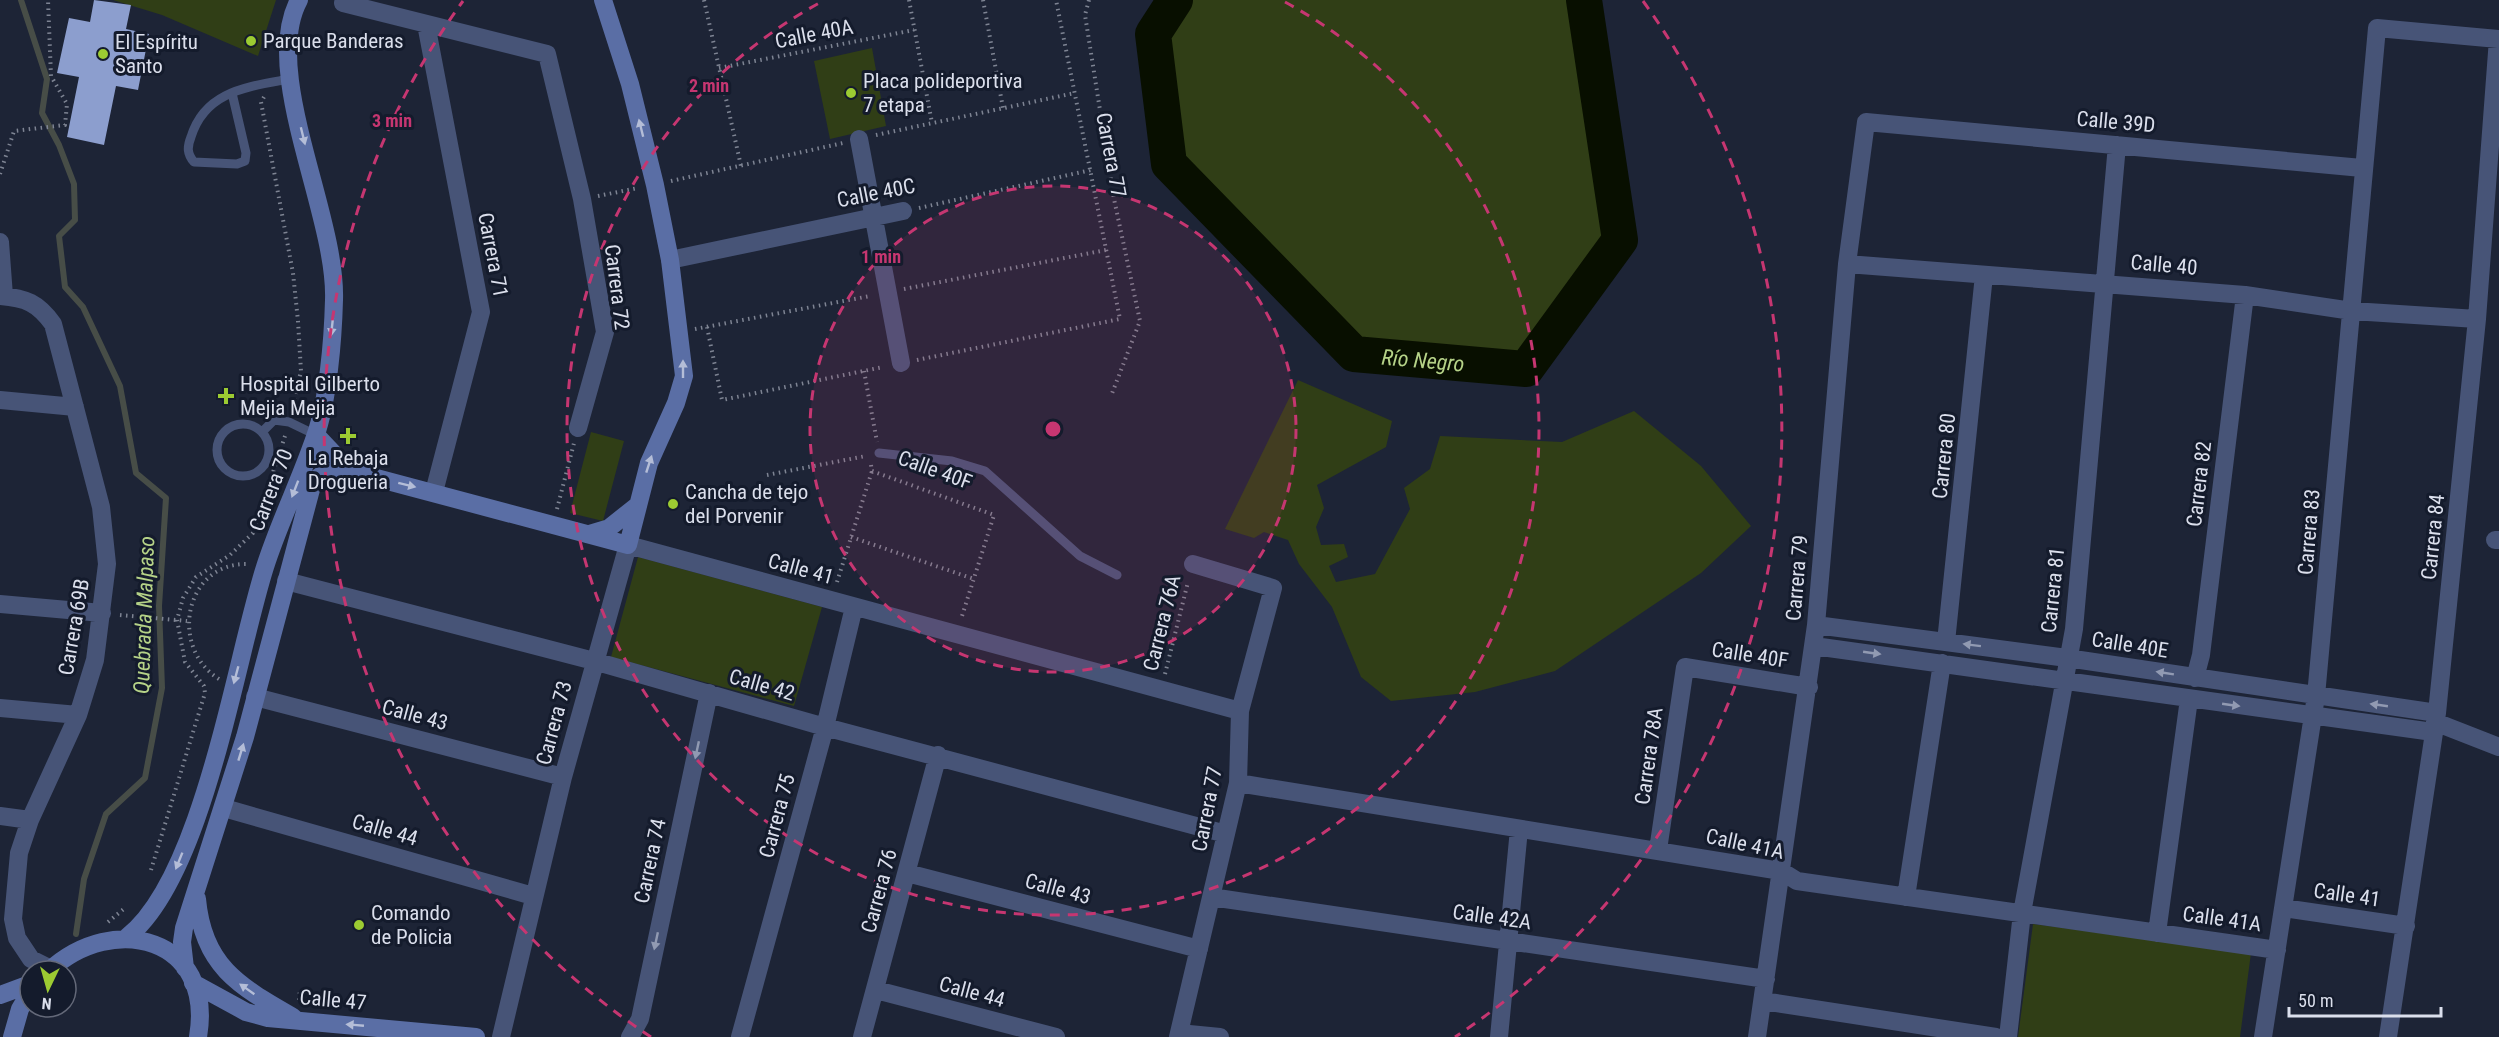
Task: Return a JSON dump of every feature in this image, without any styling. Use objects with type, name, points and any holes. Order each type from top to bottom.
[{"type":"street","name":"Carrera 70","points":[[127,937],[146,921],[166,890],[201,801],[266,565],[316,435],[324,396],[332,328],[334,264],[280,81],[290,26],[299,0]]},
{"type":"street","points":[[603,0],[630,84],[655,185],[670,260]]},
{"type":"street","points":[[343,3],[426,24]]},
{"type":"street","name":"Carrera 72","points":[[426,24],[547,54],[582,199],[605,332],[578,428]]},
{"type":"street","name":"Carrera 71","points":[[426,24],[482,312],[434,492]]},
{"type":"street","name":"Carrera 83","points":[[2263,1037],[2316,696],[2352,311],[2362,168],[2377,28],[2498,39]]},
{"type":"street","name":"Carrera 84","points":[[2388,1037],[2435,722],[2477,319],[2498,39]]},
{"type":"street","name":"Calle 39D","points":[[1866,122],[2362,168]]},
{"type":"street","name":"Carrera 79","points":[[1757,1037],[1814,646],[1847,264],[1866,122]]},
{"type":"street","points":[[859,139],[901,363]]},
{"type":"street","name":"Carrera 81","points":[[2008,1037],[2022,913],[2074,629],[2117,145]]},
{"type":"street","name":"Calle 40C","points":[[670,260],[903,212]]},
{"type":"street","points":[[0,242],[2,296]]},
{"type":"street","name":"Carrera 73","points":[[501,1037],[563,777],[649,463],[664,424],[676,403],[684,376],[670,260]]},
{"type":"street","name":"Calle 40","points":[[1847,264],[2245,295],[2352,311],[2477,319]]},
{"type":"street","name":"Carrera 80","points":[[1946,642],[1984,275]]},
{"type":"street","name":"Carrera 82","points":[[2195,678],[2201,655],[2245,295]]},
{"type":"street","name":"Carrera 69B","points":[[2,296],[24,299],[41,308],[53,324],[101,507],[107,564],[109,614],[78,715],[30,820],[20,853],[7,918],[26,954],[34,959]]},
{"type":"street","points":[[0,400],[75,406]]},
{"type":"street","points":[[316,435],[350,471]]},
{"type":"street","name":"Carrera 70","points":[[198,1037],[201,1009],[189,976],[183,935],[196,888],[224,808],[313,482],[327,472],[350,471]]},
{"type":"street","name":"Calle 41","points":[[350,471],[1240,711]]},
{"type":"street","points":[[588,534],[609,528],[638,505]]},
{"type":"street","name":"Carrera 77","points":[[1178,1035],[1238,783],[1240,711],[1274,588],[1193,564]]},
{"type":"street","name":"Calle 42","points":[[286,582],[594,662],[825,727],[938,755],[1226,834]]},
{"type":"street","points":[[0,604],[109,614]]},
{"type":"street","name":"Carrera 75","points":[[740,1037],[825,727],[854,607]]},
{"type":"street","name":"Calle 40E","points":[[1816,625],[2067,658],[2316,696],[2435,722]]},
{"type":"street","points":[[1814,646],[2311,717],[2435,722],[2499,747]]},
{"type":"street","points":[[1906,897],[1942,663]]},
{"type":"street","name":"Calle 40F","points":[[1684,668],[1809,687]]},
{"type":"street","name":"Carrera 78A","points":[[1658,850],[1684,668]]},
{"type":"street","name":"Carrera 74","points":[[630,1037],[640,1019],[709,693]]},
{"type":"street","name":"Calle 43","points":[[255,697],[563,777]]},
{"type":"street","points":[[2157,933],[2189,699]]},
{"type":"street","points":[[0,708],[78,715]]},
{"type":"street","name":"Carrera 76","points":[[862,1037],[938,755]]},
{"type":"street","name":"Calle 41A","points":[[1238,783],[1781,871],[1797,881],[2277,950]]},
{"type":"street","name":"Calle 44","points":[[224,808],[533,896]]},
{"type":"street","points":[[0,816],[30,820]]},
{"type":"street","points":[[1499,1037],[1520,830]]},
{"type":"street","name":"Calle 43","points":[[907,873],[1199,950]]},
{"type":"street","points":[[196,888],[199,920],[208,948],[224,971],[241,986],[297,1019]]},
{"type":"street","name":"Calle 42A","points":[[1211,897],[1766,979]]},
{"type":"street","name":"Calle 41","points":[[2283,908],[2406,926]]},
{"type":"street","points":[[66,959],[78,951],[127,937]]},
{"type":"street","name":"Calle 47","points":[[127,937],[153,942],[169,951],[189,976],[246,1012],[268,1018],[476,1037]]},
{"type":"street","points":[[0,995],[18,988]]},
{"type":"street","name":"Calle 44","points":[[876,990],[1056,1037]]},
{"type":"street","points":[[1763,1001],[1996,1037]]},
{"type":"street","points":[[12,1037],[18,1016]]},
{"type":"street","points":[[1178,1035],[1220,1037]]},
{"type":"lane","points":[[232,93],[246,153],[245,161],[237,164],[194,162],[189,157],[187,147],[202,111],[216,100],[232,93],[280,81]]},
{"type":"lane","points":[[262,432],[274,420],[289,422],[316,435]]},
{"type":"lane","points":[[242,424],[253,426],[262,432],[268,441],[269,453],[266,463],[258,472],[247,476],[237,476],[227,471],[217,453],[223,433],[242,424]]},
{"type":"lane","points":[[879,453],[952,461],[985,471],[1080,555],[1117,575]]},
{"type":"path","points":[[0,174],[14,131],[65,125],[68,104],[51,76],[48,0]]},
{"type":"path","points":[[704,0],[741,166]]},
{"type":"path","points":[[909,0],[932,123]]},
{"type":"path","points":[[983,0],[1004,108]]},
{"type":"path","name":"Carrera 77","points":[[1056,0],[1120,319]]},
{"type":"path","points":[[1089,0],[1085,15],[1114,198],[1140,321],[1111,396]]},
{"type":"path","name":"Calle 40A","points":[[719,68],[914,30]]},
{"type":"path","points":[[149,874],[205,693],[204,686],[185,662],[177,620],[183,598],[196,577],[230,555],[253,533],[289,422],[301,371],[293,273],[261,102],[280,81]]},
{"type":"path","name":"Calle 40C","points":[[903,212],[1091,171]]},
{"type":"path","points":[[582,199],[655,185]]},
{"type":"path","points":[[707,327],[722,400]]},
{"type":"path","points":[[864,371],[879,453]]},
{"type":"path","points":[[552,524],[578,428]]},
{"type":"path","name":"Calle 40F","points":[[767,476],[870,455],[872,471],[994,515],[974,579]]},
{"type":"path","points":[[832,600],[872,471]]},
{"type":"path","points":[[851,537],[974,579],[956,634]]},
{"type":"path","points":[[233,688],[208,672],[195,652],[187,621],[204,582],[217,570],[232,564],[266,565]]},
{"type":"path","name":"Carrera 76A","points":[[1161,689],[1193,564]]},
{"type":"path","points":[[109,614],[187,621]]},
{"type":"path","points":[[103,924],[114,919],[131,902]]},
{"type":"green space","name":"Parque Banderas","points":[[113,0],[276,0],[258,56],[162,15]]},
{"type":"green space","points":[[1175,0],[1584,0],[1620,240],[1526,369],[1354,354],[1169,164],[1153,34]]},
{"type":"green space","name":"Placa polideportiva 7 etapa","points":[[872,48],[886,126],[830,139],[814,61]]},
{"type":"green space","points":[[1298,380],[1392,421],[1386,447],[1317,485],[1324,508],[1316,527],[1321,545],[1344,544],[1348,557],[1329,566],[1336,582],[1375,574],[1410,509],[1404,488],[1430,469],[1440,436],[1562,442],[1634,411],[1701,466],[1751,526],[1701,573],[1555,671],[1475,692],[1391,701],[1361,677],[1332,607],[1299,564],[1288,540],[1264,532],[1254,538],[1225,529]]},
{"type":"green space","points":[[591,432],[624,441],[603,521],[570,513]]},
{"type":"green space","points":[[638,557],[822,607],[794,706],[611,657]]},
{"type":"green space","points":[[2033,924],[2251,953],[2240,1037],[2018,1037]]},
{"type":"building","name":"El Espíritu Santo","points":[[94,0],[131,5],[126,29],[149,34],[138,90],[116,86],[104,145],[67,137],[79,77],[57,73],[69,18],[90,22]]},
{"type":"waterway","name":"Quebrada Malpaso","points":[[21,0],[47,79],[42,113],[59,145],[74,184],[75,220],[59,236],[65,287],[83,307],[120,386],[136,473],[166,498],[159,606],[162,688],[145,778],[106,814],[84,879],[76,934]]},
{"type":"waterway","name":"Río Negro","points":[[1175,0],[1153,34],[1169,164],[1354,354],[1526,369],[1620,240],[1584,0]]},
{"type":"place","name":"Parque Banderas","points":[[251,41]]},
{"type":"place","name":"El Espíritu Santo","points":[[103,54]]},
{"type":"place","name":"Placa polideportiva 7 etapa","points":[[851,93]]},
{"type":"place","name":"Hospital Gilberto Mejia Mejia","points":[[226,396]]},
{"type":"place","name":"La Rebaja Drogueria","points":[[348,436]]},
{"type":"place","name":"Cancha de tejo del Porvenir","points":[[673,504]]},
{"type":"place","name":"Comando de Policia","points":[[359,925]]}]
